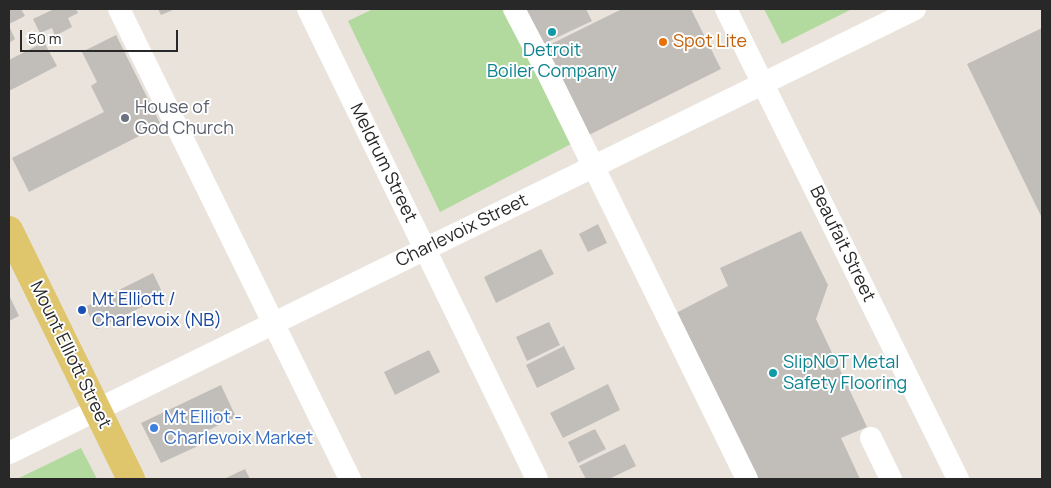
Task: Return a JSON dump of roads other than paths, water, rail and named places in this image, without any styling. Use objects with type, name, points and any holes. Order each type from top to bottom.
[{"type":"main road","name":"Mount Elliott Street","points":[[9,230],[131,479]]},
{"type":"street","points":[[119,9],[350,479]]},
{"type":"street","name":"Meldrum Street","points":[[308,9],[537,479]]},
{"type":"street","points":[[514,9],[747,479]]},
{"type":"street","name":"Beaufait Street","points":[[726,9],[958,479]]},
{"type":"street","name":"Charlevoix Street","points":[[9,453],[914,9]]},
{"type":"street","points":[[871,438],[891,479]]},
{"type":"place","name":"Detroit Boiler Company","points":[[552,32]]},
{"type":"place","name":"Spot Lite","points":[[663,42]]},
{"type":"place","name":"House of God Church","points":[[125,118]]},
{"type":"place","name":"Mt Elliott / Charlevoix (NB)","points":[[82,310]]},
{"type":"place","name":"SlipNOT Metal Safety Flooring","points":[[773,373]]},
{"type":"place","name":"Mt Elliot - Charlevoix Market","points":[[154,428]]}]
